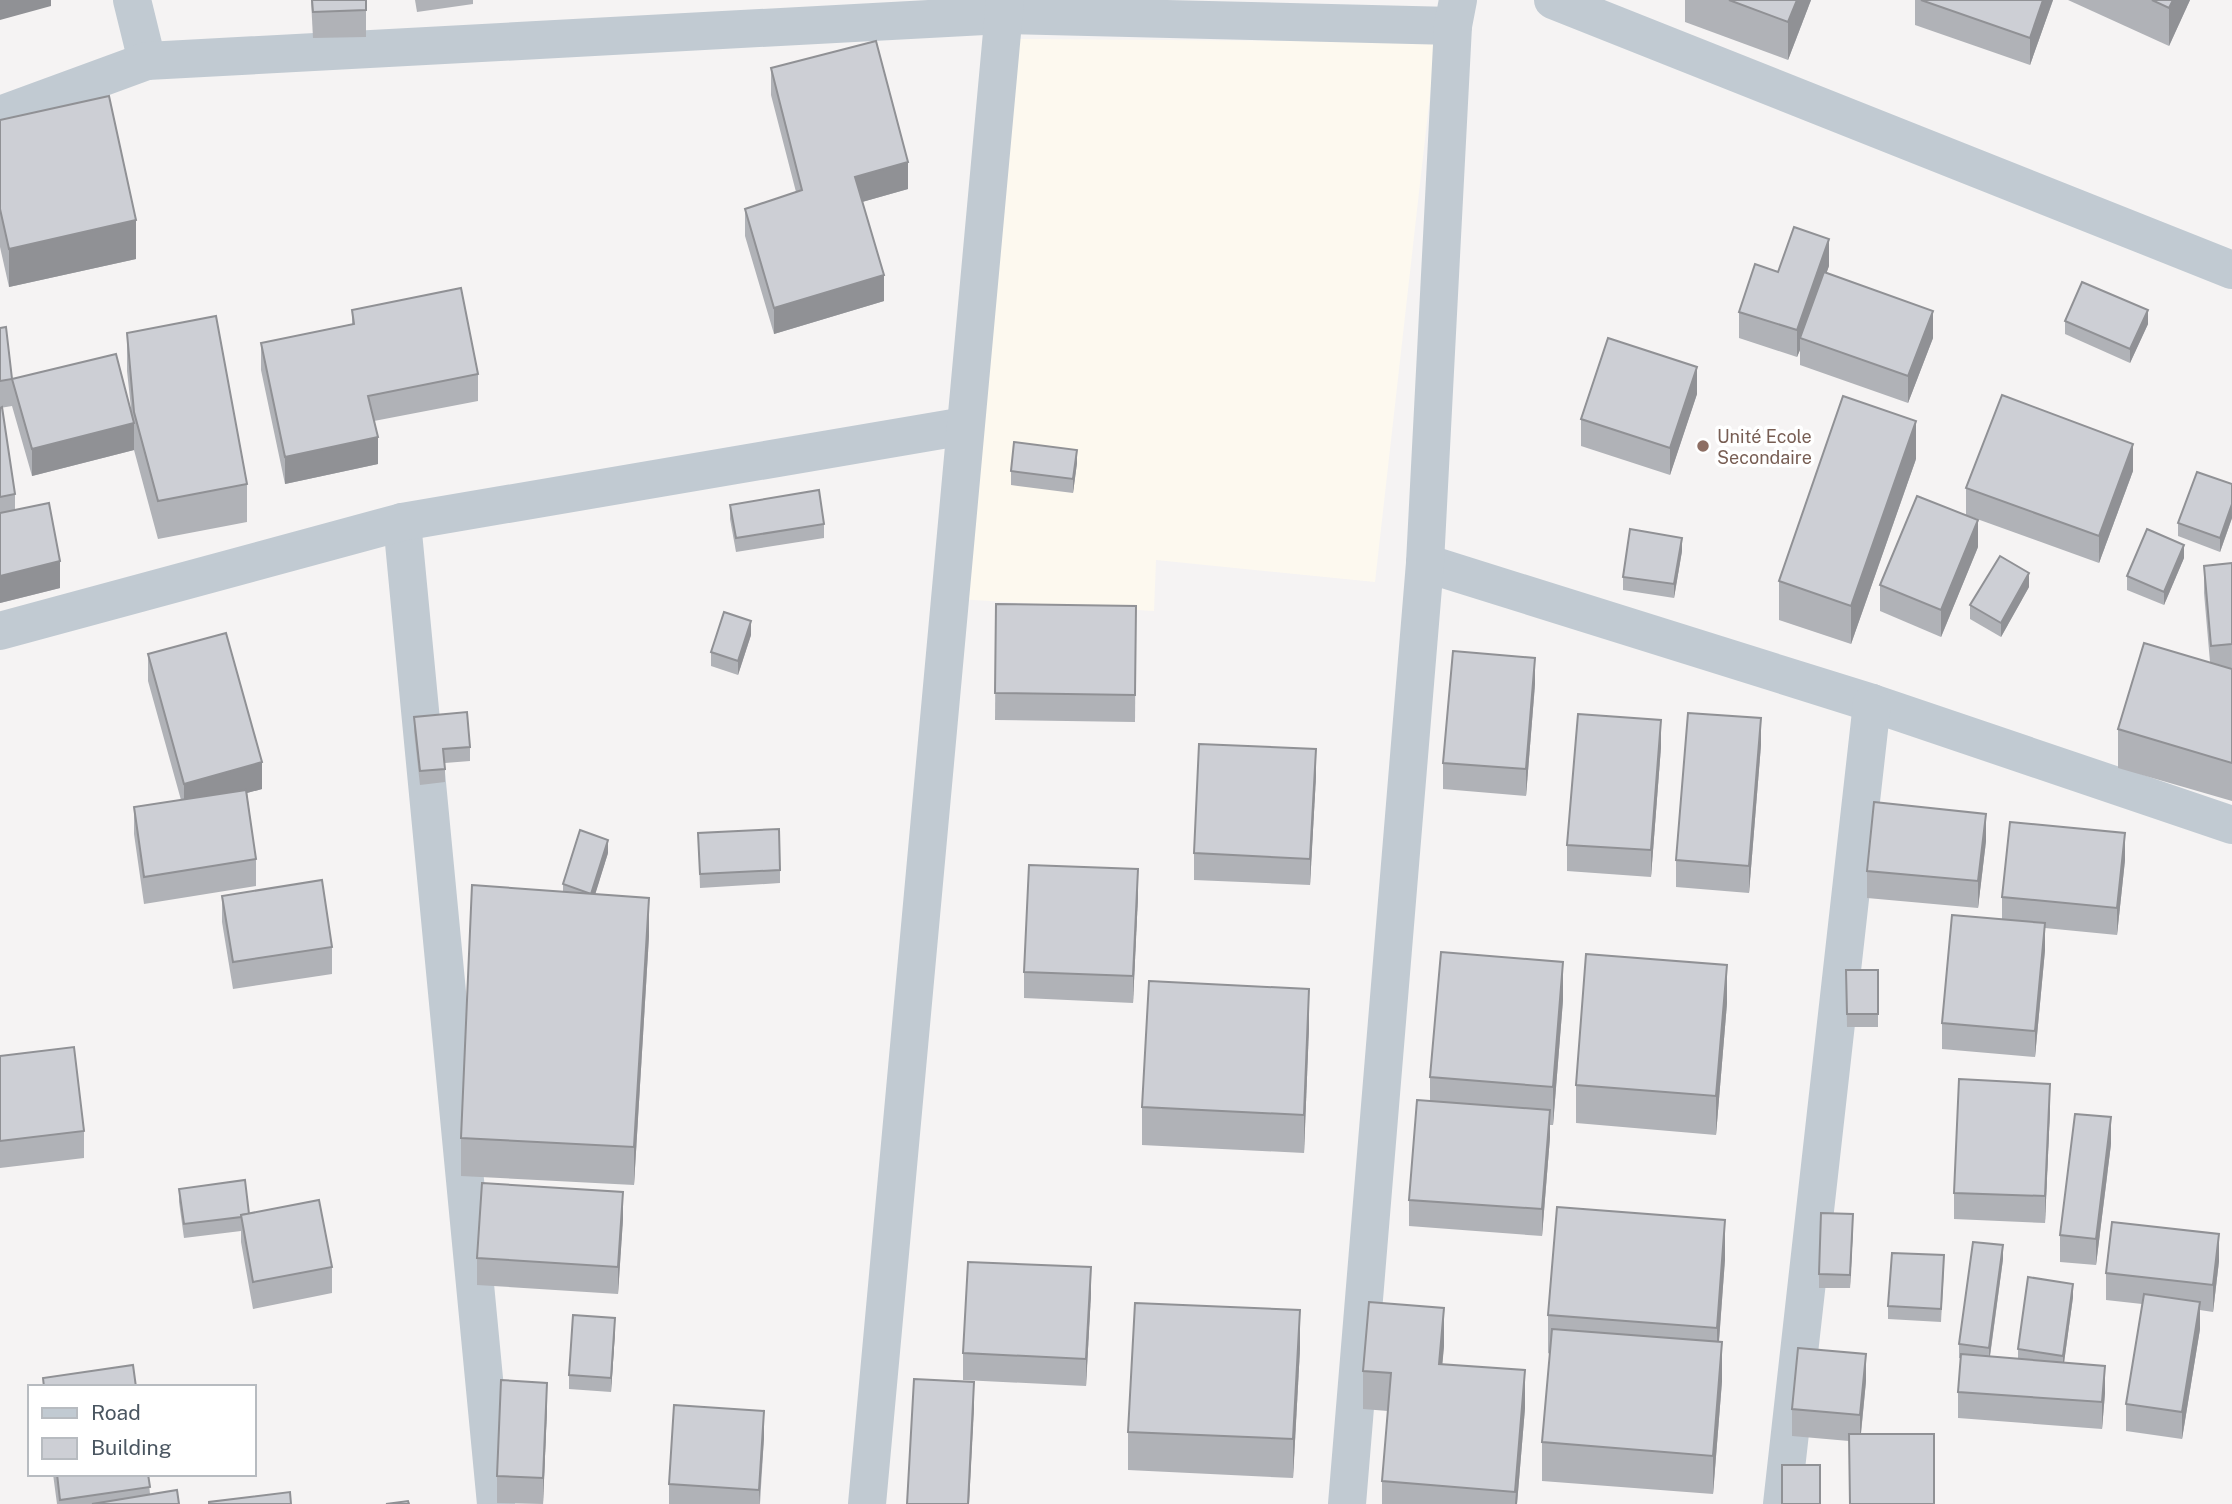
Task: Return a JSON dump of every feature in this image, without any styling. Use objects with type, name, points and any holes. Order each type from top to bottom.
[{"type":"street","points":[[132,0],[147,61]]},
{"type":"street","points":[[1553,0],[2232,270]]},
{"type":"street","points":[[867,1504],[1004,7]]},
{"type":"street","points":[[0,115],[147,61],[1004,7],[1455,13],[1425,564],[1348,1504]]},
{"type":"street","points":[[0,631],[402,522],[965,426]]},
{"type":"street","points":[[402,522],[496,1504]]},
{"type":"street","points":[[1425,564],[1872,703],[2232,825]]},
{"type":"street","points":[[1782,1504],[1872,703]]},
{"type":"shaded area","points":[[1018,39],[1436,42],[1375,582],[1156,560],[1154,611],[958,599]]},
{"type":"building","points":[[312,0],[366,0],[366,10],[313,12]]},
{"type":"building","points":[[1729,0],[1797,0],[1788,22]]},
{"type":"building","points":[[1921,0],[2043,0],[2030,38]]},
{"type":"building","points":[[2152,0],[2173,0],[2169,8]]},
{"type":"building","points":[[876,41],[908,162],[855,177],[884,275],[774,308],[745,209],[802,190],[771,68]]},
{"type":"building","points":[[109,96],[136,220],[9,249],[0,209],[0,120]]},
{"type":"building","points":[[1794,227],[1829,239],[1797,330],[1739,312],[1755,264],[1778,272]]},
{"type":"building","points":[[1824,272],[1933,311],[1908,376],[1800,338]]},
{"type":"building","points":[[2082,282],[2148,310],[2130,349],[2065,321]]},
{"type":"building","points":[[461,288],[478,374],[368,396],[378,437],[285,457],[261,343],[354,324],[352,310]]},
{"type":"building","points":[[216,316],[247,484],[158,501],[134,412],[127,333]]},
{"type":"building","points":[[6,327],[12,379],[0,381],[0,328]]},
{"type":"building","points":[[1608,338],[1697,367],[1670,448],[1581,419]]},
{"type":"building","points":[[116,354],[134,423],[32,449],[12,379]]},
{"type":"building","points":[[2002,395],[2133,444],[2099,536],[1966,488]]},
{"type":"building","points":[[1843,396],[1916,421],[1851,606],[1779,581]]},
{"type":"building","points":[[2,407],[15,494],[0,497],[0,408]]},
{"type":"building","points":[[1014,442],[1077,450],[1073,479],[1011,471]]},
{"type":"building","points":[[2197,472],[2232,484],[2232,504],[2220,538],[2178,523]]},
{"type":"building","points":[[819,490],[824,524],[736,538],[730,505]]},
{"type":"building","points":[[1917,496],[1978,520],[1941,610],[1880,585]]},
{"type":"building","points":[[49,503],[60,561],[0,576],[0,513]]},
{"type":"building","points":[[1630,529],[1682,538],[1674,584],[1623,577]]},
{"type":"building","points":[[2147,529],[2184,545],[2164,592],[2127,576]]},
{"type":"building","points":[[2000,556],[2029,573],[2001,623],[1970,605]]},
{"type":"building","points":[[2232,563],[2232,644],[2211,646],[2204,566]]},
{"type":"building","points":[[996,604],[1136,606],[1135,695],[995,693]]},
{"type":"building","points":[[724,612],[751,621],[738,661],[711,652]]},
{"type":"building","points":[[226,633],[262,762],[184,784],[148,654]]},
{"type":"building","points":[[2144,643],[2232,669],[2232,763],[2118,729]]},
{"type":"building","points":[[1453,651],[1535,658],[1526,769],[1443,763]]},
{"type":"building","points":[[467,712],[470,747],[443,749],[445,769],[420,771],[414,717]]},
{"type":"building","points":[[1688,713],[1761,718],[1749,866],[1676,860]]},
{"type":"building","points":[[1578,714],[1661,720],[1651,850],[1567,845]]},
{"type":"building","points":[[1199,744],[1316,749],[1310,859],[1194,853]]},
{"type":"building","points":[[246,790],[256,859],[144,877],[134,807]]},
{"type":"building","points":[[1874,802],[1986,814],[1978,881],[1867,871]]},
{"type":"building","points":[[2010,822],[2125,833],[2117,908],[2002,897]]},
{"type":"building","points":[[779,829],[780,870],[700,874],[698,833]]},
{"type":"building","points":[[580,830],[608,840],[591,894],[563,884]]},
{"type":"building","points":[[1029,865],[1138,869],[1133,976],[1024,972]]},
{"type":"building","points":[[322,880],[332,947],[233,962],[222,896]]},
{"type":"building","points":[[472,885],[649,898],[634,1147],[461,1138]]},
{"type":"building","points":[[1952,915],[2045,923],[2035,1031],[1942,1023]]},
{"type":"building","points":[[1441,952],[1563,962],[1553,1087],[1430,1077]]},
{"type":"building","points":[[1586,954],[1727,965],[1716,1096],[1576,1085]]},
{"type":"building","points":[[1846,970],[1878,970],[1878,1014],[1847,1014]]},
{"type":"building","points":[[1149,981],[1309,989],[1304,1115],[1142,1107]]},
{"type":"building","points":[[74,1047],[84,1131],[0,1141],[0,1056]]},
{"type":"building","points":[[1959,1079],[2050,1084],[2045,1196],[1954,1193]]},
{"type":"building","points":[[1417,1100],[1550,1110],[1542,1209],[1409,1200]]},
{"type":"building","points":[[2075,1114],[2111,1117],[2096,1239],[2060,1235]]},
{"type":"building","points":[[245,1180],[249,1214],[184,1224],[179,1189]]},
{"type":"building","points":[[482,1183],[623,1192],[618,1267],[477,1258]]},
{"type":"building","points":[[319,1200],[332,1267],[253,1282],[241,1215]]},
{"type":"building","points":[[1557,1207],[1725,1220],[1717,1328],[1548,1315]]},
{"type":"building","points":[[1821,1213],[1853,1214],[1850,1275],[1819,1274]]},
{"type":"building","points":[[2112,1222],[2219,1234],[2213,1285],[2106,1273]]},
{"type":"building","points":[[1973,1242],[2003,1245],[1989,1348],[1959,1344]]},
{"type":"building","points":[[1892,1253],[1944,1255],[1941,1309],[1888,1306]]},
{"type":"building","points":[[968,1262],[1091,1267],[1086,1359],[963,1353]]},
{"type":"building","points":[[2028,1277],[2073,1284],[2063,1356],[2018,1349]]},
{"type":"building","points":[[2144,1294],[2200,1302],[2182,1412],[2126,1404]]},
{"type":"building","points":[[1369,1302],[1444,1308],[1439,1364],[1525,1370],[1515,1492],[1382,1481],[1391,1373],[1363,1371]]},
{"type":"building","points":[[1135,1303],[1300,1310],[1293,1439],[1128,1432]]},
{"type":"building","points":[[573,1315],[615,1318],[611,1378],[569,1375]]},
{"type":"building","points":[[1552,1329],[1722,1342],[1713,1456],[1542,1442]]},
{"type":"building","points":[[1798,1348],[1866,1354],[1860,1415],[1792,1409]]},
{"type":"building","points":[[1961,1354],[2105,1366],[2102,1402],[1958,1392]]},
{"type":"building","points":[[133,1365],[136,1385],[44,1385],[43,1378]]},
{"type":"building","points":[[914,1379],[974,1382],[968,1504],[907,1504]]},
{"type":"building","points":[[501,1380],[547,1383],[543,1478],[497,1476]]},
{"type":"building","points":[[674,1405],[764,1411],[759,1490],[669,1484]]},
{"type":"building","points":[[1849,1434],[1934,1434],[1934,1504],[1850,1504]]},
{"type":"building","points":[[1782,1465],[1820,1465],[1820,1504],[1782,1504]]},
{"type":"building","points":[[57,1476],[148,1476],[150,1487],[60,1500]]},
{"type":"building","points":[[177,1490],[179,1504],[92,1504]]},
{"type":"building","points":[[290,1492],[291,1504],[209,1504],[209,1502]]},
{"type":"building","points":[[408,1501],[409,1504],[386,1504]]},
{"type":"place","name":"Unité Ecole Secondaire","points":[[1703,446]]}]
